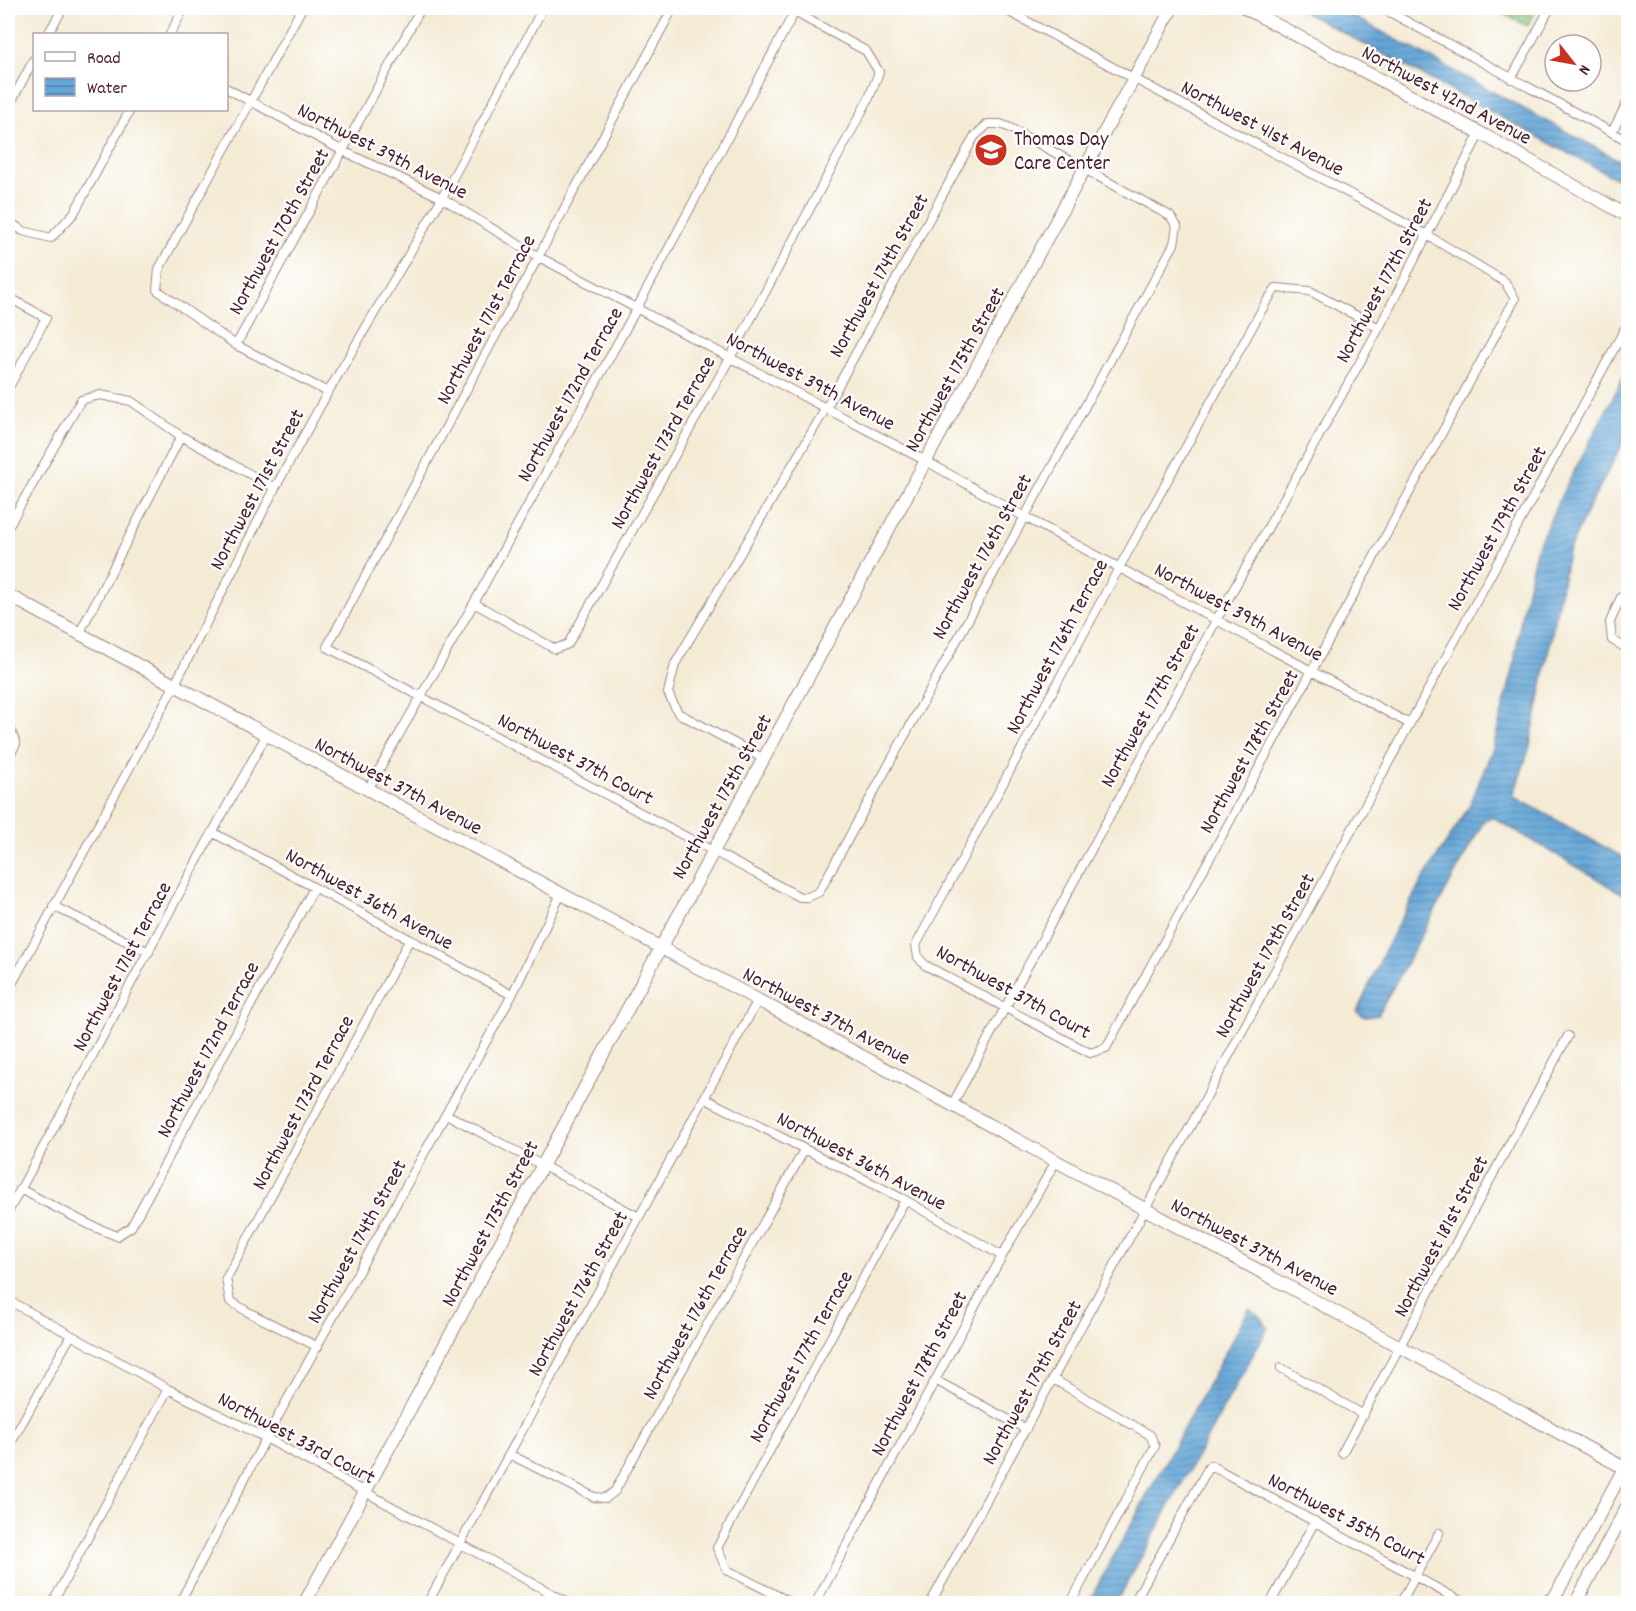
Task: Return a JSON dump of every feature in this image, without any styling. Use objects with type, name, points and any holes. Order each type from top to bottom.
[{"type":"street","points":[[49,33],[63,8]]},
{"type":"street","points":[[171,33],[184,8]]},
{"type":"street","points":[[302,8],[159,268],[157,290],[236,345],[328,392]]},
{"type":"street","name":"Northwest 170th Street","points":[[236,345],[421,8]]},
{"type":"street","name":"Northwest 171st Street","points":[[8,991],[174,686],[275,488],[441,198],[543,8]]},
{"type":"street","name":"Northwest 171st Terrace","points":[[327,647],[673,8]]},
{"type":"street","name":"Northwest 41st Avenue","points":[[1002,8],[1427,235],[1505,282]]},
{"type":"street","name":"Northwest 175th Street","points":[[304,1604],[1172,8]]},
{"type":"street","name":"Northwest 42nd Avenue","points":[[1245,8],[1480,133],[1629,216]]},
{"type":"street","points":[[1382,8],[1629,141]]},
{"type":"street","points":[[1511,79],[1550,8]]},
{"type":"street","name":"Northwest 173rd Terrace","points":[[474,603],[555,649],[568,644],[730,358],[869,98],[879,72],[866,51],[791,9]]},
{"type":"street","name":"Northwest 172nd Terrace","points":[[367,791],[637,308],[791,9]]},
{"type":"street","points":[[8,108],[33,61]]},
{"type":"street","name":"Northwest 39th Avenue","points":[[228,89],[343,151],[441,198],[539,257],[926,461],[1023,516],[1410,724]]},
{"type":"street","points":[[1612,132],[1629,101]]},
{"type":"street","points":[[8,221],[23,231],[51,238],[74,213],[129,111]]},
{"type":"street","name":"Northwest 174th Street","points":[[764,759],[678,713],[668,693],[675,664],[826,408],[980,129],[988,124],[1008,127],[1085,169]]},
{"type":"street","name":"Northwest 177th Street","points":[[952,1105],[1216,619],[1379,328],[1480,133]]},
{"type":"street","name":"Northwest 176th Street","points":[[808,897],[819,892],[1174,244],[1177,226],[1170,216],[1085,169]]},
{"type":"street","name":"Northwest 178th Street","points":[[1106,1048],[1515,299],[1505,282]]},
{"type":"street","name":"Northwest 176th Terrace","points":[[916,945],[1229,365],[1276,288],[1310,291],[1379,328]]},
{"type":"street","points":[[8,297],[46,318],[8,389]]},
{"type":"street","name":"Northwest 179th Street","points":[[930,1604],[1629,323]]},
{"type":"street","points":[[8,527],[81,400],[100,395],[131,401],[181,436],[275,488]]},
{"type":"street","points":[[79,634],[181,436]]},
{"type":"street","name":"Northwest 37th Avenue","points":[[8,595],[367,791],[1401,1347],[1627,1466]]},
{"type":"street","points":[[1629,595],[1621,597],[1610,622],[1612,640],[1629,649]]},
{"type":"street","name":"Northwest 37th Court","points":[[327,647],[713,852],[800,897],[808,897]]},
{"type":"street","points":[[8,729],[16,744],[8,758]]},
{"type":"street","name":"Northwest 171st Terrace","points":[[8,1212],[266,736]]},
{"type":"street","name":"Northwest 36th Avenue","points":[[212,832],[512,995]]},
{"type":"street","name":"Northwest 172nd Terrace","points":[[20,1189],[90,1225],[117,1236],[131,1227],[314,888]]},
{"type":"street","name":"Northwest 174th Street","points":[[179,1604],[266,1438],[512,995],[561,894]]},
{"type":"street","points":[[53,906],[149,952]]},
{"type":"street","name":"Northwest 173rd Terrace","points":[[318,1347],[230,1301],[226,1279],[409,941]]},
{"type":"street","name":"Northwest 37th Court","points":[[916,945],[918,957],[925,964],[1005,1008],[1090,1053],[1106,1048]]},
{"type":"street","name":"Northwest 176th Street","points":[[427,1604],[758,1000]]},
{"type":"street","name":"Northwest 181st Street","points":[[1342,1453],[1568,1036]]},
{"type":"street","name":"Northwest 36th Avenue","points":[[704,1098],[904,1200],[1002,1256]]},
{"type":"street","points":[[446,1114],[639,1217]]},
{"type":"street","name":"Northwest 176th Terrace","points":[[509,1454],[594,1497],[606,1498],[615,1491],[804,1149]]},
{"type":"street","name":"Northwest 178th Street","points":[[815,1604],[1002,1256],[1056,1161]]},
{"type":"street","name":"Northwest 177th Terrace","points":[[794,1604],[727,1570],[717,1548],[904,1200]]},
{"type":"street","name":"Northwest 33rd Court","points":[[8,1300],[168,1389],[266,1438],[558,1601],[571,1604]]},
{"type":"street","points":[[8,1448],[70,1335]]},
{"type":"street","points":[[1281,1368],[1364,1415]]},
{"type":"street","points":[[1053,1379],[1150,1435],[1155,1446],[1070,1604]]},
{"type":"street","points":[[935,1380],[1026,1429]]},
{"type":"street","points":[[52,1604],[168,1389]]},
{"type":"street","name":"Northwest 35th Court","points":[[1133,1604],[1210,1465],[1466,1604]]},
{"type":"street","points":[[1534,1604],[1553,1600],[1627,1466]]},
{"type":"street","points":[[1575,1604],[1629,1506]]},
{"type":"street","points":[[1270,1604],[1315,1521]]},
{"type":"street","points":[[1400,1604],[1438,1533]]},
{"type":"green space","points":[[1492,8],[1537,8],[1527,26]]},
{"type":"water","points":[[1297,8],[1338,8],[1628,165],[1628,185]]},
{"type":"water","points":[[1628,369],[1628,433],[1568,552],[1529,750],[1513,796],[1628,860],[1628,897],[1494,818],[1485,819],[1378,1015],[1365,1017],[1357,1012],[1390,939],[1423,879],[1469,807],[1493,748],[1513,670],[1521,617],[1536,550],[1562,494]]},
{"type":"water","points":[[1249,1309],[1261,1317],[1268,1328],[1116,1603],[1088,1603]]},
{"type":"place","name":"Thomas Day Care Center","points":[[991,150]]}]
